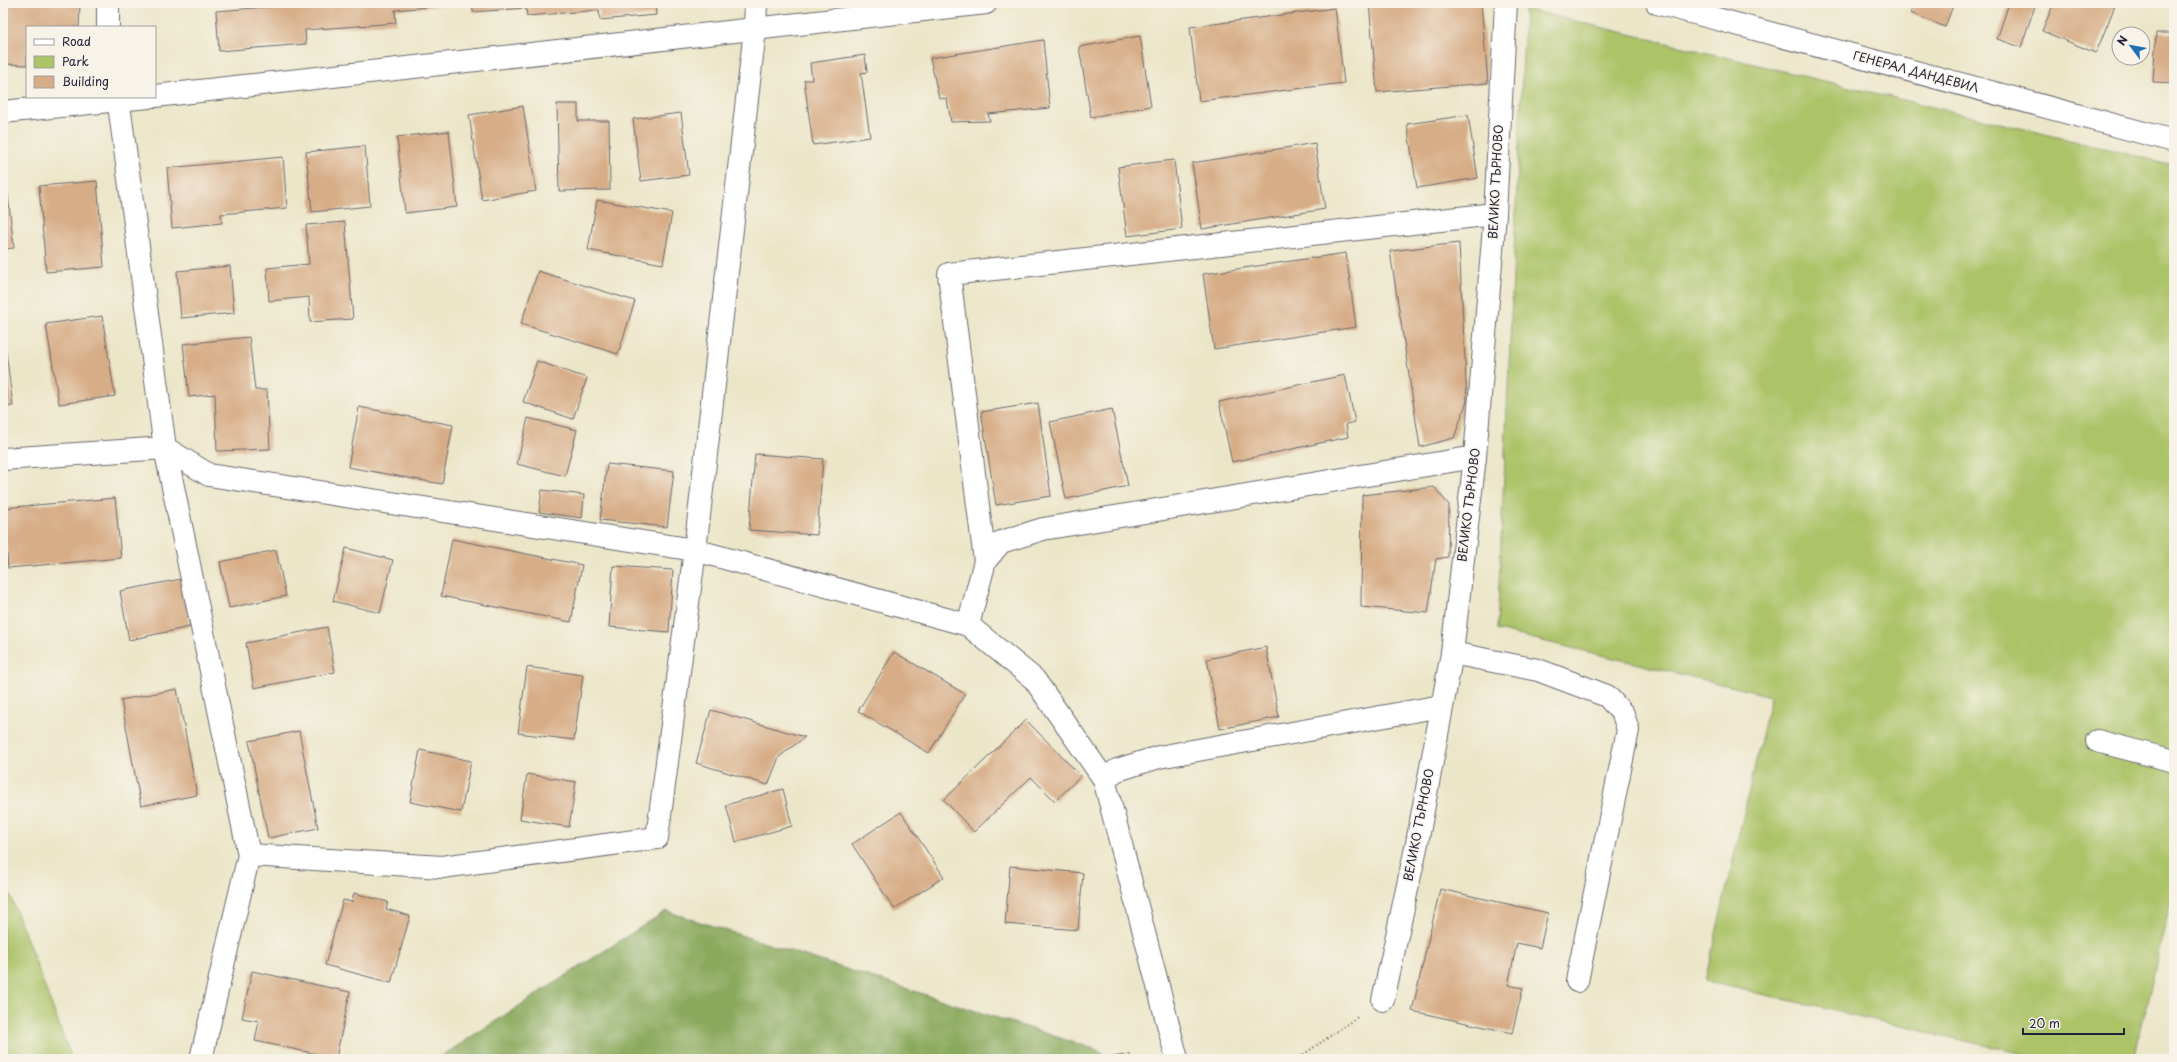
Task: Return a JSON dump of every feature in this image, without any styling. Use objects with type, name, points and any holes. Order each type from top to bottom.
[{"type":"street","points":[[108,3],[108,26]]},
{"type":"street","points":[[249,855],[442,867],[657,838],[695,550],[755,30],[756,3]]},
{"type":"street","points":[[156,96],[986,3]]},
{"type":"street","name":"ВЕЛИКО ТЪРНОВО","points":[[1383,1000],[1417,843],[1441,706],[1452,653],[1475,457],[1495,214],[1506,3]]},
{"type":"street","name":"ГЕНЕРАЛ ДАНДЕВИЛ","points":[[1657,3],[2174,142]]},
{"type":"street","points":[[3,112],[133,98]]},
{"type":"street","points":[[118,99],[165,448],[249,855],[201,1059]]},
{"type":"street","points":[[986,561],[949,274],[1495,214]]},
{"type":"street","points":[[3,459],[165,448],[209,475],[695,550],[968,625],[1034,679],[1104,779],[1177,1059]]},
{"type":"street","points":[[968,625],[986,561],[1001,542],[1043,529],[1475,457]]},
{"type":"street","points":[[1452,653],[1538,670],[1607,696],[1623,714],[1628,730],[1577,981]]},
{"type":"street","points":[[1104,779],[1117,770],[1159,757],[1441,706]]},
{"type":"street","points":[[2097,741],[2174,760]]},
{"type":"path","points":[[1297,1059],[1383,1000]]},
{"type":"green space","points":[[1525,9],[2174,165],[2174,886],[2134,1059],[2044,1059],[1705,981],[1771,696],[1497,630]]},
{"type":"green space","points":[[3,876],[72,1059],[3,1059]]},
{"type":"green space","points":[[666,911],[1097,1050],[1111,1059],[437,1059]]},
{"type":"building","points":[[3,3],[80,3],[79,26],[26,26],[26,65],[3,64]]},
{"type":"building","points":[[294,3],[462,4],[395,10],[396,23],[305,30],[306,44],[219,51],[216,11],[294,5]]},
{"type":"building","points":[[472,3],[655,3],[656,15],[600,20],[599,10],[527,16],[526,8],[473,12]]},
{"type":"building","points":[[1369,3],[1481,3],[1488,83],[1377,92]]},
{"type":"building","points":[[1915,3],[1954,3],[1945,27],[1911,13]]},
{"type":"building","points":[[2009,3],[2036,3],[2021,47],[1997,39]]},
{"type":"building","points":[[2054,3],[2116,3],[2096,53],[2042,31]]},
{"type":"building","points":[[1335,8],[1344,83],[1199,101],[1190,27]]},
{"type":"building","points":[[2156,33],[2174,33],[2174,83],[2153,82]]},
{"type":"building","points":[[1140,36],[1151,106],[1091,117],[1079,47]]},
{"type":"building","points":[[1043,40],[1050,108],[988,114],[990,121],[951,122],[947,99],[939,98],[930,58]]},
{"type":"building","points":[[865,55],[867,72],[861,73],[870,137],[813,145],[804,80],[812,80],[810,63]]},
{"type":"building","points":[[557,104],[578,104],[578,121],[609,121],[610,190],[559,191]]},
{"type":"building","points":[[523,106],[536,191],[482,200],[469,115]]},
{"type":"building","points":[[681,113],[689,175],[641,181],[633,119]]},
{"type":"building","points":[[1468,115],[1478,178],[1417,188],[1407,124]]},
{"type":"building","points":[[449,131],[457,207],[405,213],[397,137]]},
{"type":"building","points":[[1315,143],[1325,209],[1202,229],[1192,163]]},
{"type":"building","points":[[365,146],[370,206],[312,212],[306,152]]},
{"type":"building","points":[[283,157],[287,208],[221,214],[222,223],[172,228],[167,168]]},
{"type":"building","points":[[1174,160],[1182,229],[1127,236],[1118,167]]},
{"type":"building","points":[[97,181],[104,267],[46,272],[39,186]]},
{"type":"building","points":[[7,187],[14,248],[3,249],[3,188]]},
{"type":"building","points":[[597,200],[672,213],[663,264],[588,250]]},
{"type":"building","points":[[345,222],[353,319],[310,322],[309,297],[269,301],[267,268],[309,264],[306,225]]},
{"type":"building","points":[[1459,243],[1467,401],[1454,438],[1420,447],[1390,251]]},
{"type":"building","points":[[1346,253],[1356,327],[1214,349],[1203,274]]},
{"type":"building","points":[[230,266],[234,313],[181,318],[177,271]]},
{"type":"building","points":[[538,271],[635,301],[618,354],[521,324]]},
{"type":"building","points":[[102,316],[115,396],[59,404],[46,324]]},
{"type":"building","points":[[249,337],[255,390],[267,390],[270,449],[217,451],[215,394],[189,397],[183,344]]},
{"type":"building","points":[[6,352],[13,406],[3,407],[3,353]]},
{"type":"building","points":[[537,361],[587,378],[573,419],[523,402]]},
{"type":"building","points":[[1345,375],[1355,422],[1346,424],[1348,437],[1232,462],[1219,402]]},
{"type":"building","points":[[1038,403],[1051,496],[996,505],[981,412]]},
{"type":"building","points":[[359,407],[453,425],[442,484],[348,467]]},
{"type":"building","points":[[1112,409],[1128,486],[1066,499],[1050,422]]},
{"type":"building","points":[[528,418],[577,430],[565,476],[517,464]]},
{"type":"building","points":[[755,454],[823,459],[817,535],[749,530]]},
{"type":"building","points":[[607,464],[674,471],[667,527],[600,520]]},
{"type":"building","points":[[1434,487],[1449,505],[1448,557],[1436,559],[1428,613],[1361,607],[1362,495]]},
{"type":"building","points":[[542,490],[584,495],[582,518],[539,512]]},
{"type":"building","points":[[115,498],[121,558],[8,568],[3,508]]},
{"type":"building","points":[[452,539],[582,565],[571,622],[441,596]]},
{"type":"building","points":[[346,548],[393,560],[380,613],[333,601]]},
{"type":"building","points":[[276,550],[286,596],[229,608],[220,562]]},
{"type":"building","points":[[613,566],[673,570],[669,632],[609,627]]},
{"type":"building","points":[[181,579],[190,627],[129,640],[120,591]]},
{"type":"building","points":[[327,627],[335,672],[254,688],[246,643]]},
{"type":"building","points":[[1266,647],[1279,717],[1220,729],[1207,659]]},
{"type":"building","points":[[894,652],[965,694],[929,753],[858,711]]},
{"type":"building","points":[[527,667],[583,675],[574,740],[518,733]]},
{"type":"building","points":[[177,689],[197,795],[141,806],[121,700]]},
{"type":"building","points":[[711,710],[805,737],[779,757],[768,785],[696,763]]},
{"type":"building","points":[[1026,720],[1081,776],[1055,801],[1031,777],[974,832],[944,800]]},
{"type":"building","points":[[299,731],[318,828],[268,838],[249,741]]},
{"type":"building","points":[[420,750],[471,761],[461,812],[410,802]]},
{"type":"building","points":[[527,774],[576,782],[569,827],[520,819]]},
{"type":"building","points":[[783,789],[792,826],[736,842],[726,805]]},
{"type":"building","points":[[901,812],[944,877],[894,909],[852,844]]},
{"type":"building","points":[[1010,866],[1083,873],[1078,930],[1005,924]]},
{"type":"building","points":[[1440,889],[1548,913],[1540,948],[1517,943],[1508,985],[1523,988],[1512,1033],[1412,1011]]},
{"type":"building","points":[[354,893],[388,902],[386,909],[410,916],[391,983],[325,965],[343,900],[352,902]]},
{"type":"building","points":[[252,971],[350,992],[336,1058],[255,1041],[259,1021],[242,1018]]},
{"type":"building","points":[[1130,1054],[1130,1059],[1107,1059],[1107,1058]]}]
